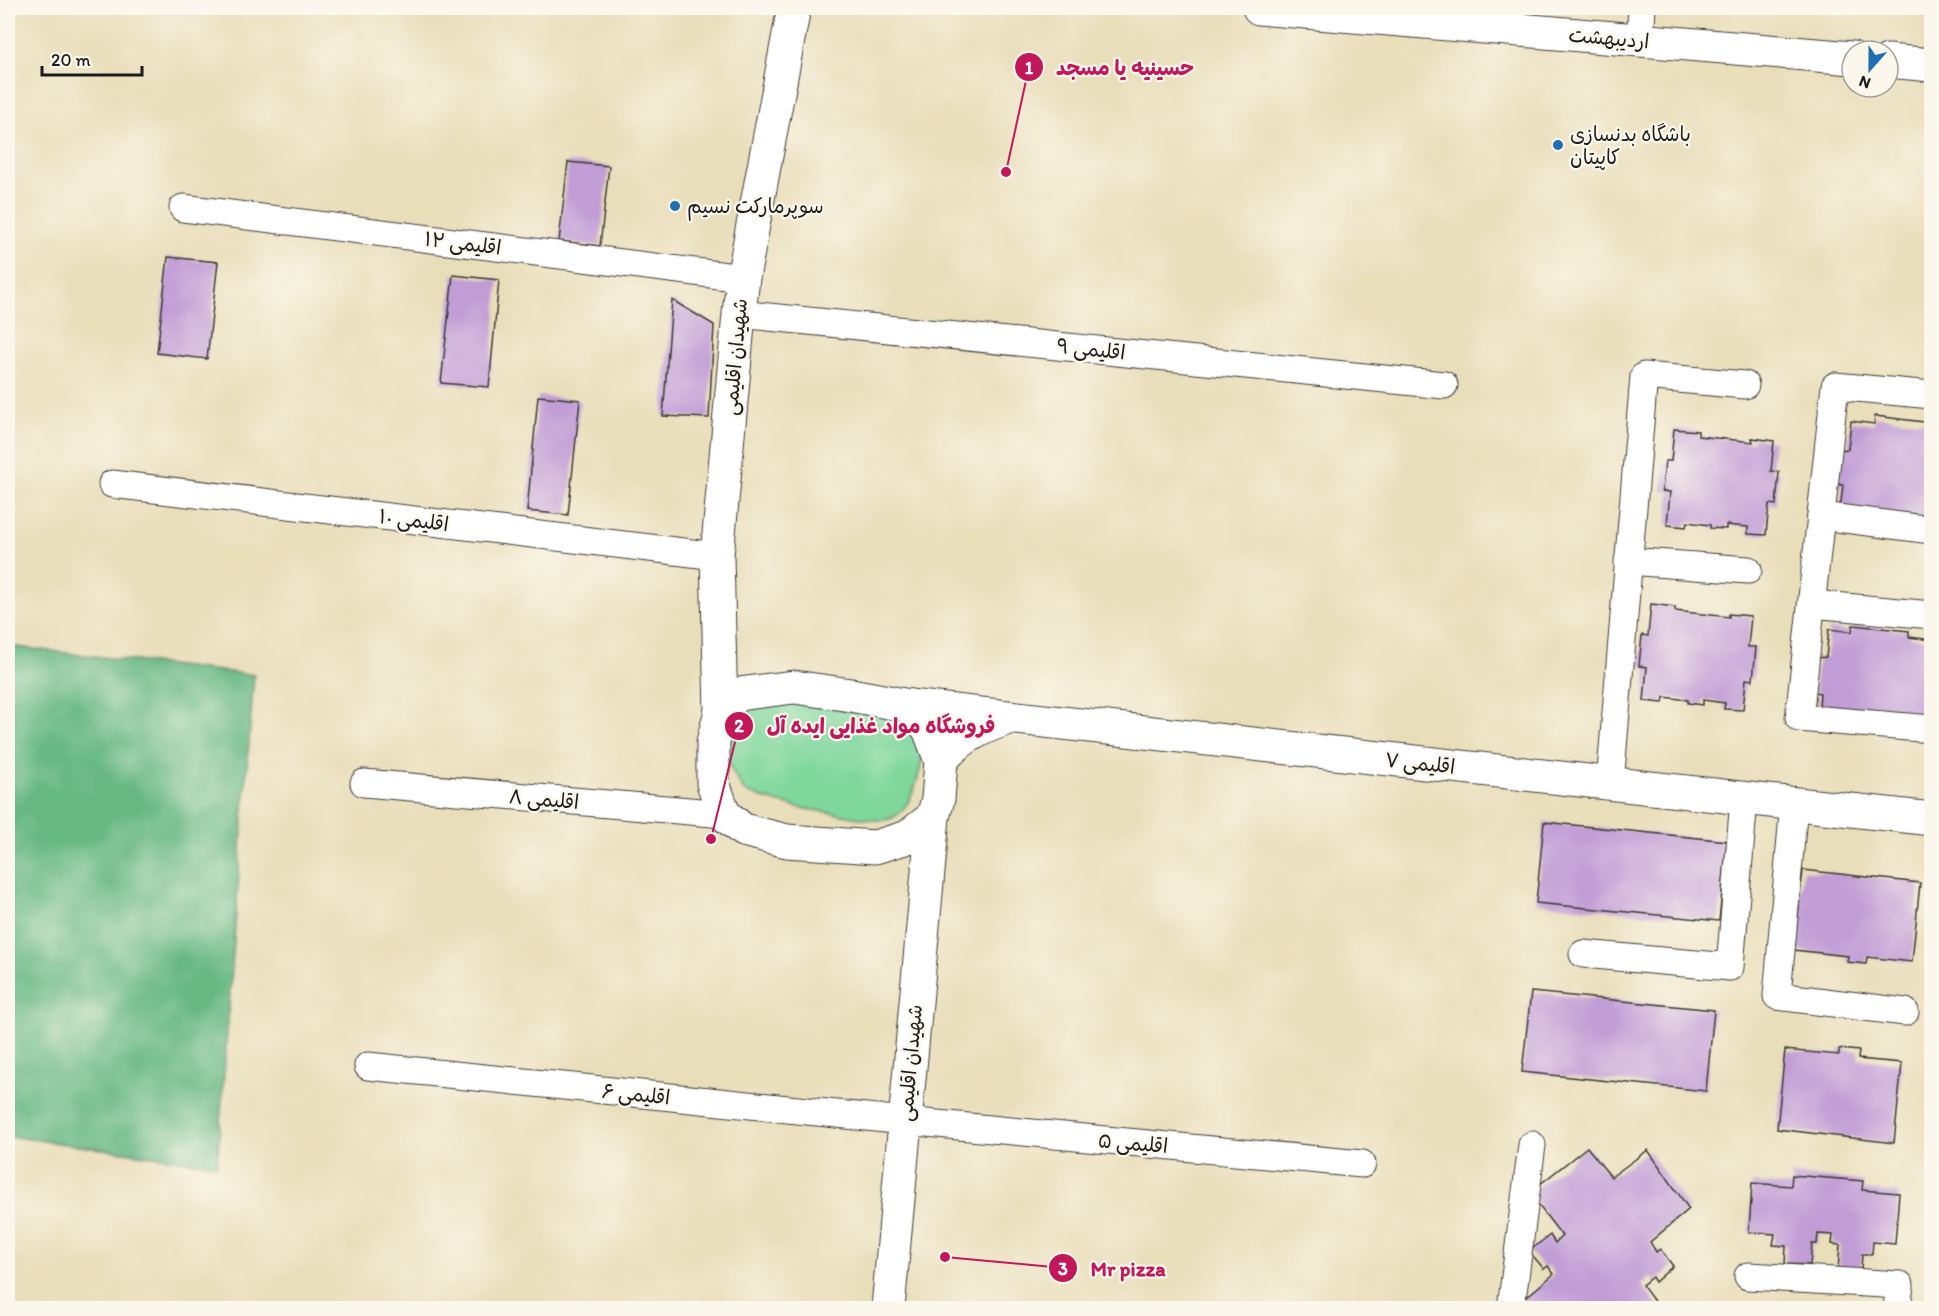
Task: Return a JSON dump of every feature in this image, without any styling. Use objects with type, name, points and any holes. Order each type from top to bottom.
[{"type":"street","name":"شهیدان اقلیمی","points":[[721,711],[717,556],[739,314],[743,278],[794,8]]},
{"type":"street","name":"اردیبهشت","points":[[1258,8],[1840,57]]},
{"type":"street","points":[[1640,40],[1642,8]]},
{"type":"street","points":[[1900,63],[1932,65]]},
{"type":"street","name":"اقلیمی ۱۲","points":[[183,208],[743,278]]},
{"type":"street","name":"اقلیمی ۹","points":[[739,314],[1444,385]]},
{"type":"street","points":[[1610,784],[1644,376],[1745,385]]},
{"type":"street","points":[[1932,395],[1835,386],[1799,718],[1932,729]]},
{"type":"street","name":"اقلیمی ۱۰","points":[[112,484],[717,556]]},
{"type":"street","points":[[1821,516],[1932,530]]},
{"type":"street","points":[[1628,561],[1748,570]]},
{"type":"street","points":[[1812,604],[1932,615]]},
{"type":"street","points":[[875,847],[908,837],[933,817],[938,799],[941,761],[928,729],[909,706],[794,687],[738,694],[721,711],[713,742],[713,783],[724,814],[743,830],[787,841],[875,847],[893,855],[908,868],[924,907]]},
{"type":"street","name":"اقلیمی ۷","points":[[909,706],[1932,819]]},
{"type":"street","points":[[941,761],[957,743],[971,734],[1012,717]]},
{"type":"street","name":"اقلیمی ۸","points":[[364,783],[724,814]]},
{"type":"street","points":[[1583,954],[1730,967],[1744,799]]},
{"type":"street","points":[[1794,804],[1778,996],[1905,1012]]},
{"type":"street","name":"شهیدان اقلیمی","points":[[888,1308],[933,817]]},
{"type":"street","name":"اقلیمی ۶","points":[[368,1066],[905,1121]]},
{"type":"street","name":"اقلیمی ۵","points":[[905,1121],[1362,1164]]},
{"type":"street","points":[[1511,1308],[1532,1145]]},
{"type":"street","points":[[1748,1276],[1900,1285],[1897,1308]]},
{"type":"green space","points":[[8,646],[254,675],[217,1165],[8,1136]]},
{"type":"green space","points":[[775,698],[902,712],[917,735],[922,748],[922,758],[913,792],[901,811],[884,820],[867,819],[790,806],[744,791],[728,762],[726,746],[728,735],[732,726],[746,712]]},
{"type":"building","points":[[568,162],[609,166],[600,246],[559,241]]},
{"type":"building","points":[[168,257],[218,262],[207,359],[157,353]]},
{"type":"building","points":[[453,275],[499,280],[489,387],[441,383]]},
{"type":"building","points":[[672,300],[714,325],[709,418],[663,416]]},
{"type":"building","points":[[538,396],[580,400],[568,515],[527,511]]},
{"type":"building","points":[[1875,416],[1932,423],[1932,520],[1840,510],[1843,485],[1837,484],[1840,450],[1848,449],[1851,421],[1874,424]]},
{"type":"building","points":[[1674,429],[1698,431],[1698,436],[1753,442],[1752,438],[1774,441],[1771,471],[1779,472],[1776,505],[1769,504],[1766,535],[1748,534],[1748,527],[1726,525],[1726,529],[1710,528],[1710,525],[1687,522],[1686,527],[1667,525],[1670,492],[1662,491],[1665,461],[1671,461]]},
{"type":"building","points":[[1651,604],[1675,607],[1675,611],[1729,617],[1729,614],[1751,616],[1748,647],[1756,647],[1753,680],[1746,679],[1743,710],[1724,709],[1725,703],[1703,700],[1703,705],[1688,703],[1688,700],[1664,697],[1663,703],[1644,701],[1647,667],[1639,666],[1642,635],[1648,636]]},
{"type":"building","points":[[1853,625],[1909,631],[1909,637],[1932,640],[1932,705],[1928,730],[1818,719],[1820,693],[1814,692],[1818,658],[1826,657],[1829,629],[1852,632]]},
{"type":"building","points":[[1544,822],[1727,841],[1719,921],[1536,903]]},
{"type":"building","points":[[1803,870],[1920,883],[1912,962],[1867,957],[1866,964],[1847,962],[1848,956],[1794,950]]},
{"type":"building","points":[[1531,992],[1714,1010],[1706,1091],[1522,1072]]},
{"type":"building","points":[[1839,1049],[1859,1051],[1858,1059],[1902,1063],[1894,1143],[1777,1129],[1785,1050],[1839,1055]]},
{"type":"building","points":[[1587,1147],[1611,1177],[1648,1150],[1689,1209],[1650,1242],[1656,1252],[1660,1249],[1673,1266],[1655,1282],[1652,1277],[1642,1285],[1659,1308],[1513,1308],[1554,1274],[1548,1266],[1544,1269],[1529,1251],[1550,1235],[1555,1243],[1562,1236],[1529,1193]]},
{"type":"building","points":[[1792,1175],[1863,1181],[1862,1190],[1899,1193],[1895,1244],[1873,1242],[1872,1254],[1862,1254],[1861,1271],[1838,1269],[1840,1245],[1832,1244],[1833,1235],[1818,1234],[1817,1244],[1812,1244],[1810,1265],[1785,1264],[1786,1246],[1773,1245],[1775,1234],[1749,1232],[1752,1183],[1791,1186]]},
{"type":"place","name":"باشگاه بدنسازی کاپیتان","points":[[1558,145]]},
{"type":"place","name":"حسینیه یا مسجد","points":[[1006,172]]},
{"type":"place","name":"سوپرمارکت نسیم","points":[[675,206]]},
{"type":"place","name":"فروشگاه مواد غذایی ایده آل","points":[[711,839]]},
{"type":"place","name":"Mr pizza","points":[[945,1257]]}]
